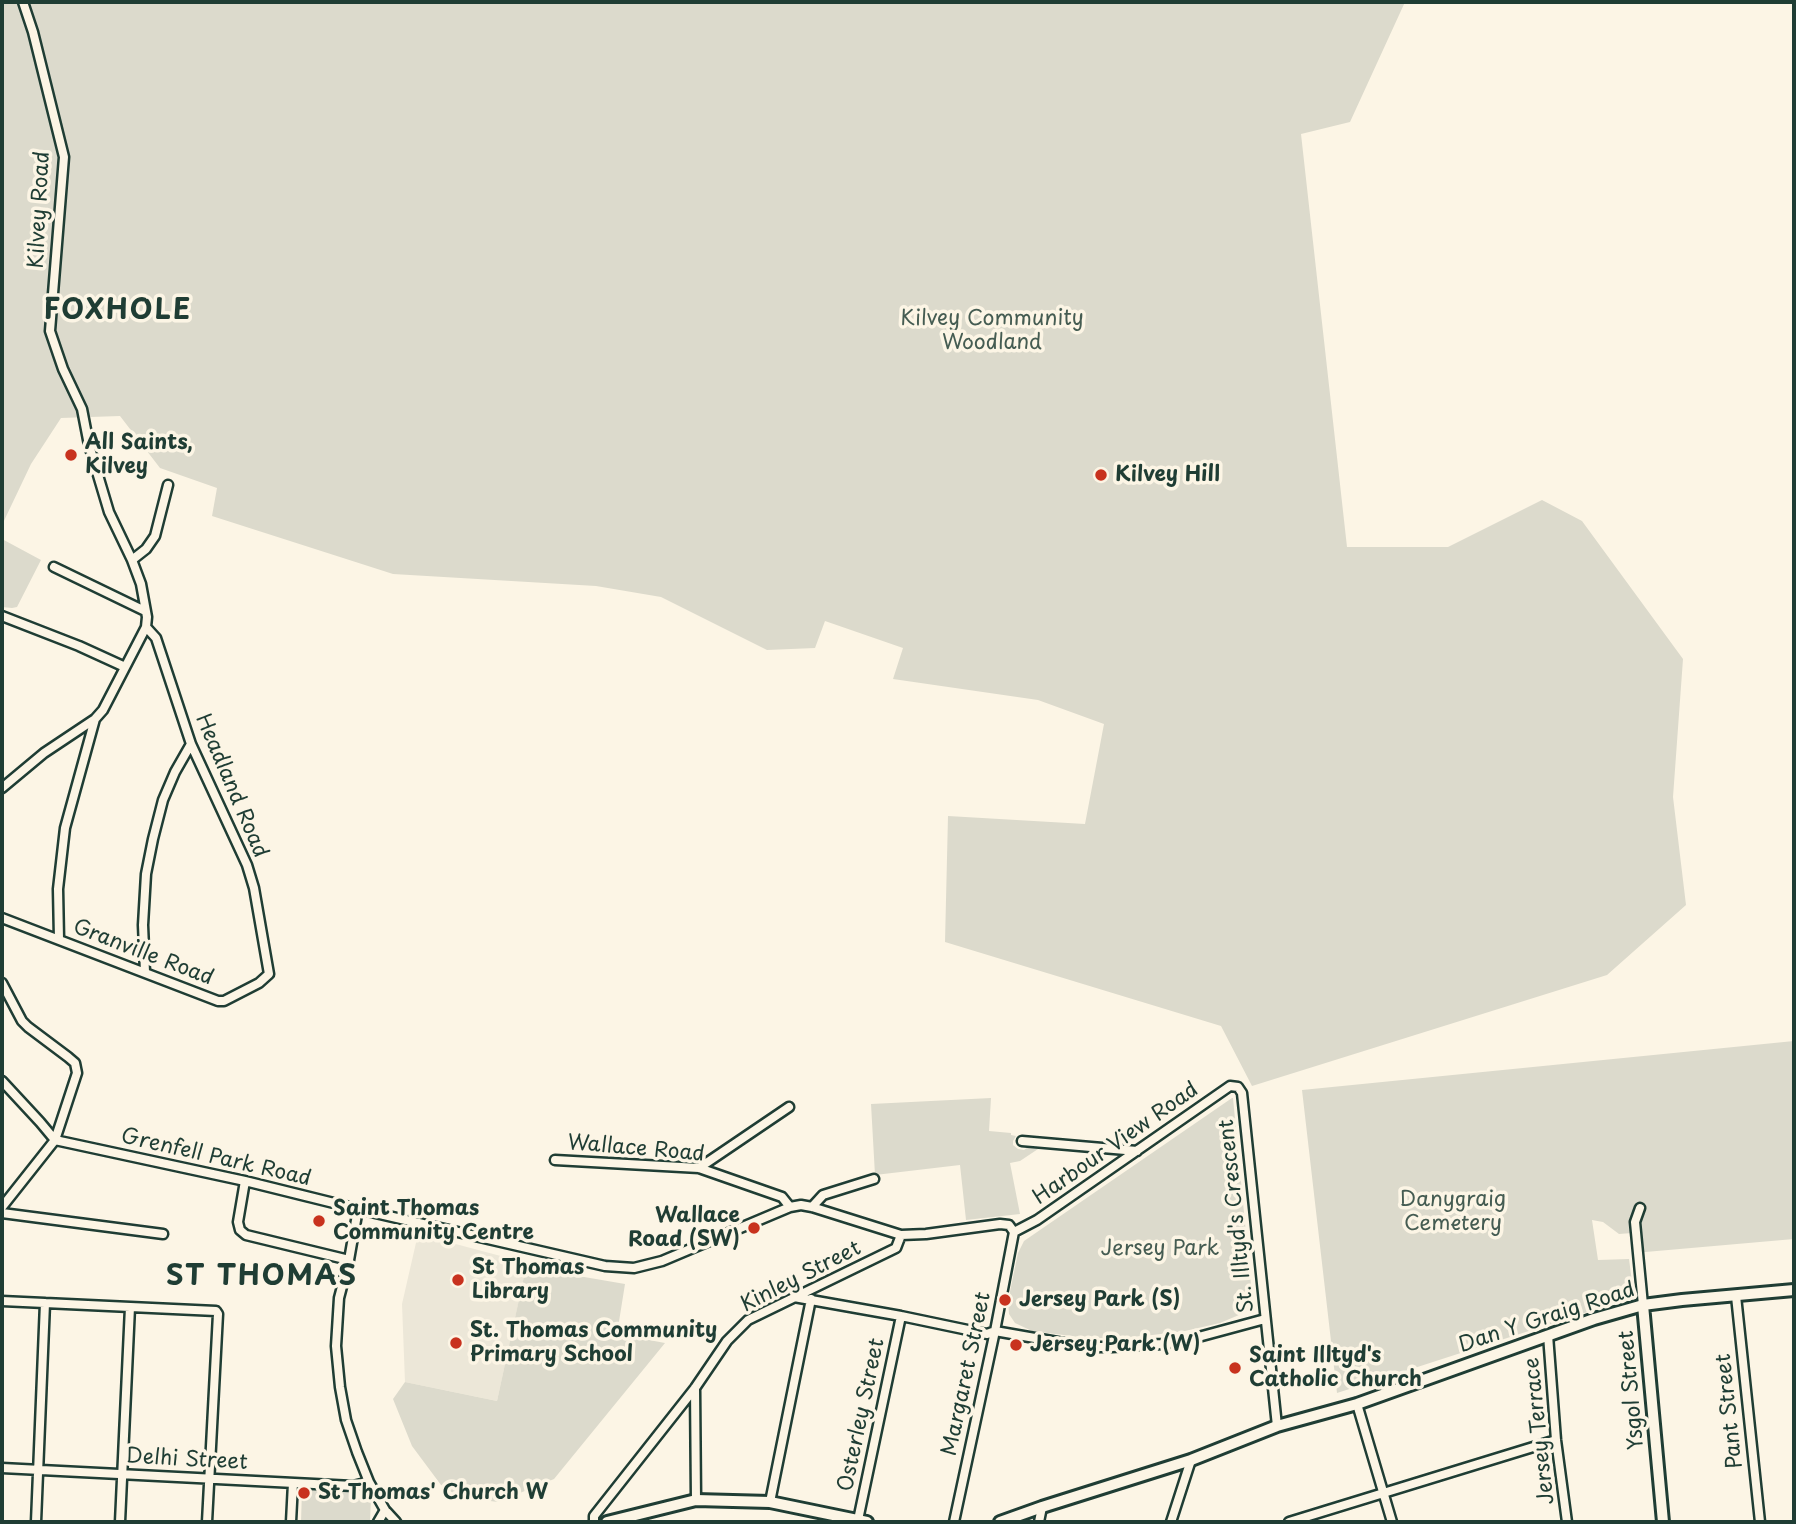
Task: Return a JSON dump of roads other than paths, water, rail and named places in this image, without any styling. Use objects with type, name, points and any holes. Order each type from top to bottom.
[{"type":"street","name":"Kilvey Road","points":[[23,2],[64,156],[50,331],[63,369],[82,409],[89,445],[109,512],[141,584],[146,614]]},
{"type":"street","points":[[132,560],[146,549],[155,536],[168,485]]},
{"type":"street","points":[[2,788],[44,753],[95,719],[103,710],[146,627],[146,614],[54,567]]},
{"type":"street","points":[[2,616],[124,667]]},
{"type":"street","name":"Headland Road","points":[[146,627],[156,638],[191,744],[247,866],[254,888],[269,974]]},
{"type":"street","points":[[59,939],[58,889],[65,828],[95,719]]},
{"type":"street","points":[[145,972],[146,874],[153,839],[163,800],[191,744]]},
{"type":"street","name":"Granville Road","points":[[2,918],[218,1001],[259,983],[269,974]]},
{"type":"street","points":[[2,982],[22,1021],[75,1063],[77,1073],[55,1140],[2,1208]]},
{"type":"street","points":[[2,1081],[55,1140]]},
{"type":"street","name":"Harbour View Road","points":[[1014,1231],[1037,1220],[1230,1086],[1238,1087]]},
{"type":"street","name":"St. Illtyd's Crescent","points":[[1238,1087],[1242,1093],[1277,1426]]},
{"type":"street","points":[[699,1168],[789,1107]]},
{"type":"street","name":"Grenfell Park Road","points":[[55,1140],[245,1181],[606,1266],[635,1268],[662,1261],[790,1206],[801,1205],[901,1235],[1000,1224],[1009,1225],[1014,1231]]},
{"type":"street","points":[[1022,1140],[1137,1152]]},
{"type":"street","name":"Wallace Road","points":[[555,1160],[699,1168],[782,1197],[790,1206]]},
{"type":"street","points":[[812,1207],[824,1195],[874,1179]]},
{"type":"street","points":[[245,1181],[238,1222],[240,1230],[246,1235],[349,1260]]},
{"type":"street","name":"Ysgol Street","points":[[1640,1208],[1635,1222],[1663,1522]]},
{"type":"street","points":[[358,1209],[339,1298],[336,1346],[340,1387],[346,1420],[369,1482],[385,1510],[396,1522]]},
{"type":"street","points":[[2,1213],[163,1234]]},
{"type":"street","name":"Margaret Street","points":[[954,1522],[1014,1231]]},
{"type":"street","name":"Kinley Street","points":[[594,1522],[594,1516],[695,1388],[727,1341],[748,1320],[895,1248],[901,1235]]},
{"type":"street","name":"Dan Y Graig Road","points":[[1000,1522],[1191,1460],[1277,1426],[1357,1404],[1548,1335],[1643,1305],[1794,1290]]},
{"type":"street","name":"Pant Street","points":[[1736,1296],[1760,1522]]},
{"type":"street","points":[[794,1297],[987,1334],[995,1331],[1086,1347],[1162,1344],[1265,1319]]},
{"type":"street","points":[[770,1502],[811,1299]]},
{"type":"street","points":[[2,1301],[216,1311],[218,1314],[207,1522]]},
{"type":"street","points":[[36,1522],[45,1303]]},
{"type":"street","points":[[120,1522],[130,1307]]},
{"type":"street","name":"Osterley Street","points":[[862,1521],[901,1316]]},
{"type":"street","name":"Jersey Terrace","points":[[1548,1335],[1556,1440],[1567,1522]]},
{"type":"street","points":[[695,1388],[696,1500]]},
{"type":"street","points":[[1357,1404],[1392,1522]]},
{"type":"street","points":[[1289,1522],[1556,1440]]},
{"type":"street","points":[[1171,1522],[1191,1460]]},
{"type":"street","name":"Delhi Street","points":[[2,1468],[353,1486],[369,1482]]},
{"type":"street","points":[[291,1522],[293,1483]]},
{"type":"street","points":[[607,1522],[696,1500],[770,1502],[862,1521]]},
{"type":"street","points":[[1039,1522],[1042,1507]]},
{"type":"street","points":[[378,1522],[385,1510]]},
{"type":"place","name":"All Saints, Kilvey","points":[[71,455]]},
{"type":"place","name":"Kilvey Hill","points":[[1101,475]]},
{"type":"place","name":"Saint Thomas Community Centre","points":[[319,1221]]},
{"type":"place","name":"Wallace Road (SW)","points":[[754,1228]]},
{"type":"place","name":"St Thomas Library","points":[[458,1280]]},
{"type":"place","name":"Jersey Park (S)","points":[[1005,1300]]},
{"type":"place","name":"St. Thomas Community Primary School","points":[[456,1343]]},
{"type":"place","name":"Jersey Park (W)","points":[[1016,1345]]},
{"type":"place","name":"Saint Illtyd's Catholic Church","points":[[1235,1368]]},
{"type":"place","name":"St Thomas' Church W","points":[[304,1493]]},
{"type":"district","name":"FOXHOLE","points":[[118,311]]},
{"type":"district","name":"ST THOMAS","points":[[262,1277]]},
{"type":"park label","name":"Kilvey Community Woodland","points":[[992,331]]},
{"type":"park label","name":"Danygraig Cemetery","points":[[1453,1212]]},
{"type":"park label","name":"Jersey Park","points":[[1160,1249]]}]
